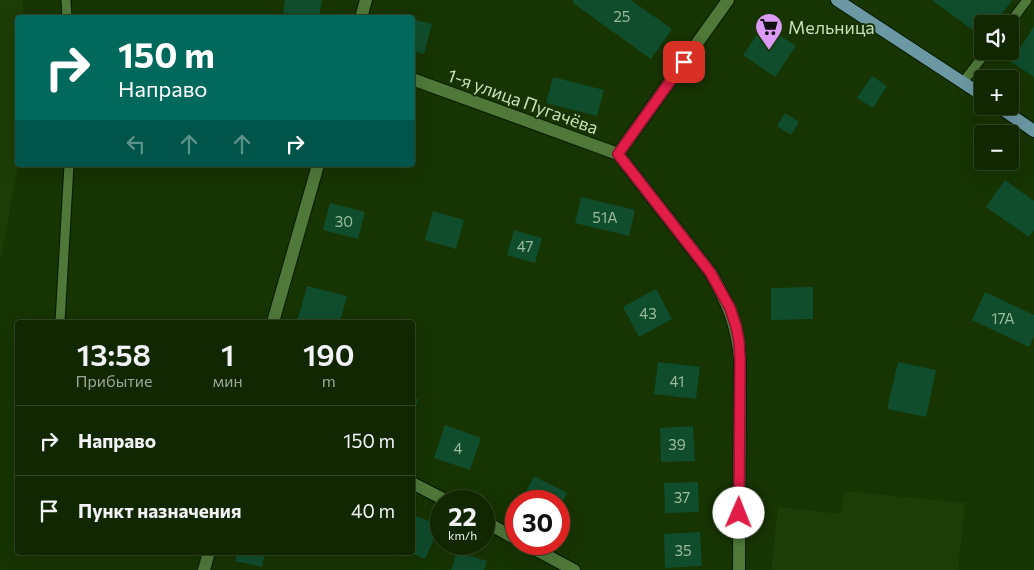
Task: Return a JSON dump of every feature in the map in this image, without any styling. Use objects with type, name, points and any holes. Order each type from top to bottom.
[{"type":"main road","points":[[837,0],[974,90]]},
{"type":"main road","points":[[1011,115],[1034,131]]},
{"type":"street","points":[[362,15],[366,0]]},
{"type":"street","points":[[728,0],[618,154],[710,272],[723,294],[736,326],[740,360],[738,570]]},
{"type":"street","name":"1-я улица Пугачёва","points":[[415,80],[618,154]]},
{"type":"street","points":[[274,320],[317,167]]},
{"type":"street","points":[[415,485],[430,493]]},
{"type":"street","points":[[204,570],[208,555]]},
{"type":"street","points":[[546,555],[574,570]]},
{"type":"lane","points":[[66,0],[67,15]]},
{"type":"lane","points":[[1016,15],[1027,0]]},
{"type":"lane","points":[[963,82],[980,60]]},
{"type":"lane","points":[[60,320],[69,167]]},
{"type":"shaded area","points":[[0,0],[23,0],[24,15],[15,15],[15,167],[18,167],[0,263]]},
{"type":"shaded area","points":[[844,491],[965,503],[958,570],[771,570],[778,507],[841,514]]},
{"type":"building","points":[[285,0],[322,0],[320,15],[283,13]]},
{"type":"building","points":[[574,0],[631,0],[672,29],[651,59],[573,3]]},
{"type":"building","points":[[932,0],[1012,0],[1001,15],[974,15],[974,31]]},
{"type":"building","points":[[415,20],[432,24],[424,54],[415,52]]},
{"type":"building","name":"Мельница","points":[[764,25],[796,46],[775,77],[743,55]]},
{"type":"building","points":[[1034,26],[1034,77],[1011,62],[1012,60],[1019,60],[1019,49]]},
{"type":"building","points":[[872,76],[887,86],[873,108],[857,98]]},
{"type":"building","points":[[553,77],[604,90],[597,116],[546,103]]},
{"type":"building","points":[[785,113],[799,122],[791,135],[777,126]]},
{"type":"building","points":[[1005,180],[1034,201],[1034,230],[1029,237],[986,207]]},
{"type":"building","points":[[581,197],[635,210],[629,236],[575,223]]},
{"type":"building","points":[[330,203],[365,212],[358,239],[323,230]]},
{"type":"building","points":[[433,211],[464,220],[456,249],[425,240]]},
{"type":"building","points":[[514,230],[542,238],[535,263],[507,255]]},
{"type":"building","points":[[307,286],[347,296],[341,320],[298,320]]},
{"type":"building","points":[[813,287],[813,319],[771,320],[771,288]]},
{"type":"building","points":[[656,289],[672,319],[639,337],[623,307]]},
{"type":"building","points":[[985,292],[1034,315],[1034,336],[1029,347],[972,320]]},
{"type":"building","points":[[658,362],[700,367],[696,399],[654,394]]},
{"type":"building","points":[[898,362],[936,370],[926,417],[887,409]]},
{"type":"building","points":[[415,398],[418,399],[415,410]]},
{"type":"building","points":[[445,425],[481,438],[470,470],[434,458]]},
{"type":"building","points":[[693,426],[695,461],[661,462],[660,428]]},
{"type":"building","points":[[534,476],[561,490],[527,490]]},
{"type":"building","points":[[698,482],[699,512],[665,513],[664,483]]},
{"type":"building","points":[[417,516],[430,522],[430,548],[425,559],[415,554],[415,520]]},
{"type":"building","points":[[700,532],[702,566],[665,568],[664,534]]},
{"type":"building","points":[[236,555],[264,555],[262,567],[235,561]]},
{"type":"building","points":[[456,555],[467,555],[487,561],[484,570],[451,570]]},
{"type":"place","name":"Мельница","points":[[769,51]]},
{"type":"route","points":[[684,62],[618,154],[710,272],[730,308],[739,341],[740,360],[739,513]]}]
